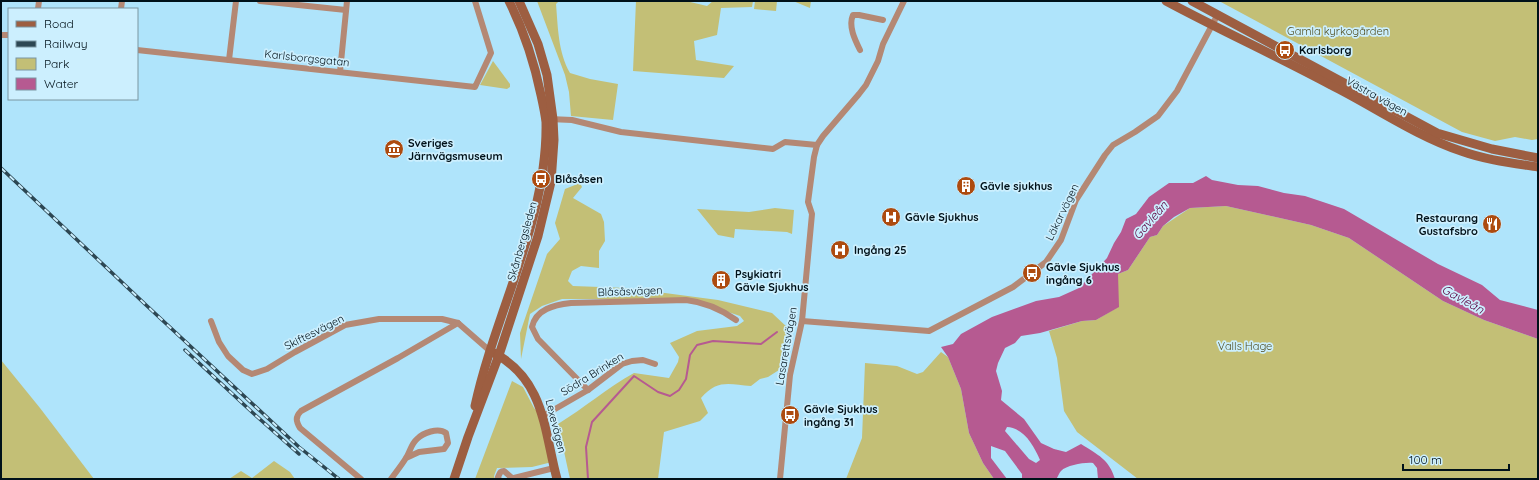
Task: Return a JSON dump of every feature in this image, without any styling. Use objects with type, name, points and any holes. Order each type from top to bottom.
[{"type":"street","points":[[229,60],[236,1]]},
{"type":"street","points":[[260,1],[291,3],[346,10]]},
{"type":"street","points":[[340,72],[346,1]]},
{"type":"street","name":"Karlsborgsgatan","points":[[138,50],[475,87],[492,53],[475,1]]},
{"type":"street","name":"Skånbergsleden","points":[[454,479],[499,355],[538,236],[551,182],[554,140],[529,44],[508,1]]},
{"type":"street","name":"Skånbergsleden","points":[[468,437],[482,374],[537,203],[549,120],[547,75],[528,18],[519,1]]},
{"type":"street","name":"Lasarettsvägen","points":[[780,479],[790,375],[802,320],[812,214],[808,202],[817,145],[866,85],[878,61],[883,44],[904,1]]},
{"type":"street","name":"Västra vägen","points":[[1166,1],[1332,85],[1434,140],[1460,151],[1488,159],[1526,161],[1538,158]]},
{"type":"street","name":"Västra vägen","points":[[1192,1],[1438,133],[1492,149],[1526,161],[1538,167]]},
{"type":"street","points":[[1212,25],[1218,14]]},
{"type":"street","points":[[860,50],[853,36],[850,20],[853,15],[883,20]]},
{"type":"street","name":"Läkarvägen","points":[[802,320],[930,331],[1013,287],[1046,262],[1061,240],[1076,200],[1113,145],[1158,116],[1177,91],[1212,25]]},
{"type":"street","points":[[549,120],[572,120],[621,132],[773,149],[785,142],[817,145]]},
{"type":"street","name":"Blåsåsvägen","points":[[588,390],[538,339],[532,328],[533,321],[544,309],[558,304],[571,303],[686,300],[703,304],[727,314],[736,320]]},
{"type":"street","name":"Skiftesvägen","points":[[211,321],[219,342],[228,356],[243,370],[252,374],[267,369],[295,352],[345,326],[379,319],[442,319],[458,323],[490,350]]},
{"type":"street","points":[[361,479],[300,428],[296,421],[297,415],[301,411],[458,323]]},
{"type":"street","name":"Lexevägen","points":[[490,350],[508,362],[526,379],[536,396],[543,416],[556,479]]},
{"type":"street","name":"Södra Brinken","points":[[543,416],[588,390],[622,364],[643,360],[655,364]]},
{"type":"street","points":[[391,479],[406,458],[411,446],[417,439],[432,431],[443,431],[446,433],[448,443],[444,449],[420,452],[406,458]]},
{"type":"street","points":[[499,479],[498,477],[502,471],[504,471],[511,479],[554,468]]},
{"type":"green space","points":[[537,1],[559,1],[556,4],[559,39],[563,57],[570,73],[590,79],[618,84],[613,120],[571,116],[569,92],[565,75]]},
{"type":"green space","points":[[636,1],[686,1],[707,6],[713,1],[753,1],[752,7],[721,8],[717,35],[694,41],[696,60],[734,66],[724,78],[633,71]]},
{"type":"green space","points":[[755,1],[777,1],[776,11],[754,9]]},
{"type":"green space","points":[[793,1],[811,1],[810,8]]},
{"type":"green space","name":"Gamla kyrkogården","points":[[1219,1],[1538,1],[1538,139],[1532,140],[1515,137],[1495,141],[1462,132]]},
{"type":"green space","points":[[493,61],[510,84],[510,87],[507,89],[480,85]]},
{"type":"green space","points":[[580,183],[582,187],[573,198],[601,214],[604,222],[605,241],[599,251],[599,268],[581,266],[572,271],[568,281],[573,286],[627,288],[718,300],[772,313],[789,329],[786,351],[779,370],[768,377],[760,379],[751,386],[724,384],[712,388],[701,398],[708,413],[700,421],[664,432],[658,479],[570,479],[558,424],[634,373],[669,378],[678,362],[679,357],[670,343],[697,331],[737,326],[744,321],[740,316],[690,299],[562,299],[542,306],[530,314],[521,359],[520,333],[547,254],[560,239],[555,223],[565,189]]},
{"type":"green space","name":"Valls Hage","points":[[1226,206],[1311,225],[1349,238],[1443,301],[1484,320],[1538,339],[1538,479],[1138,479],[1077,432],[1064,411],[1057,358],[1049,331],[1082,321],[1096,320],[1118,307],[1118,274],[1128,270],[1150,237],[1157,235],[1163,226],[1190,208]]},
{"type":"green space","points":[[775,208],[794,210],[792,234],[787,232],[735,229],[734,238],[718,235],[697,209],[749,212]]},
{"type":"green space","points":[[941,352],[948,357],[961,389],[969,433],[983,463],[994,479],[846,479],[862,438],[865,363],[897,366],[917,374],[923,372]]},
{"type":"green space","points":[[1,360],[40,408],[94,479],[1,479]]},
{"type":"green space","points":[[512,381],[523,387],[534,408],[543,417],[552,462],[532,467],[497,468],[494,476],[495,479],[475,479]]},
{"type":"green space","points":[[274,461],[290,472],[295,479],[229,479],[241,471],[252,478]]},
{"type":"water","name":"Gavleån","points":[[1206,176],[1212,180],[1238,185],[1258,186],[1284,193],[1305,196],[1344,209],[1438,264],[1482,285],[1500,300],[1538,310],[1538,339],[1484,320],[1443,301],[1349,238],[1311,225],[1226,206],[1190,208],[1174,217],[1163,226],[1157,235],[1150,237],[1128,270],[1118,274],[1119,307],[1096,320],[1082,321],[1040,333],[1021,336],[1015,343],[1005,348],[998,363],[996,371],[1002,391],[1001,400],[1024,419],[1041,443],[1054,449],[1066,452],[1081,444],[1106,462],[1113,472],[1115,479],[1098,479],[1097,468],[1093,463],[1090,463],[1076,464],[1067,467],[1061,471],[1056,479],[1022,479],[1022,474],[1005,451],[991,446],[991,458],[1007,479],[994,479],[983,463],[969,433],[961,389],[948,357],[941,347],[953,344],[961,334],[992,317],[1036,301],[1059,297],[1079,288],[1107,258],[1126,219],[1136,214],[1149,197],[1169,183],[1193,183]],"holes":[[[1007,427],[1013,428],[1023,434],[1035,449],[1040,460],[1036,463],[1029,459],[1005,431]]]},
{"type":"waterway","points":[[588,479],[586,447],[592,422],[634,376],[658,392],[670,396],[679,390],[686,379],[690,355],[697,345],[713,341],[761,344],[777,332]]},
{"type":"railway","points":[[1,168],[299,447],[339,479]]},
{"type":"railway","points":[[185,350],[299,454]]},
{"type":"place","name":"Karlsborg","points":[[1285,50]]},
{"type":"place","name":"Sveriges Järnvägsmuseum","points":[[394,149]]},
{"type":"place","name":"Blåsåsen","points":[[541,179]]},
{"type":"place","name":"Gävle sjukhus","points":[[966,186]]},
{"type":"place","name":"Gävle Sjukhus","points":[[891,217]]},
{"type":"place","name":"Restaurang Gustafsbro","points":[[1492,224]]},
{"type":"place","name":"Ingång 25","points":[[840,250]]},
{"type":"place","name":"Gävle Sjukhus ingång 6","points":[[1032,273]]},
{"type":"place","name":"Psykiatri Gävle Sjukhus","points":[[721,280]]},
{"type":"place","name":"Gävle Sjukhus ingång 31","points":[[790,415]]}]
